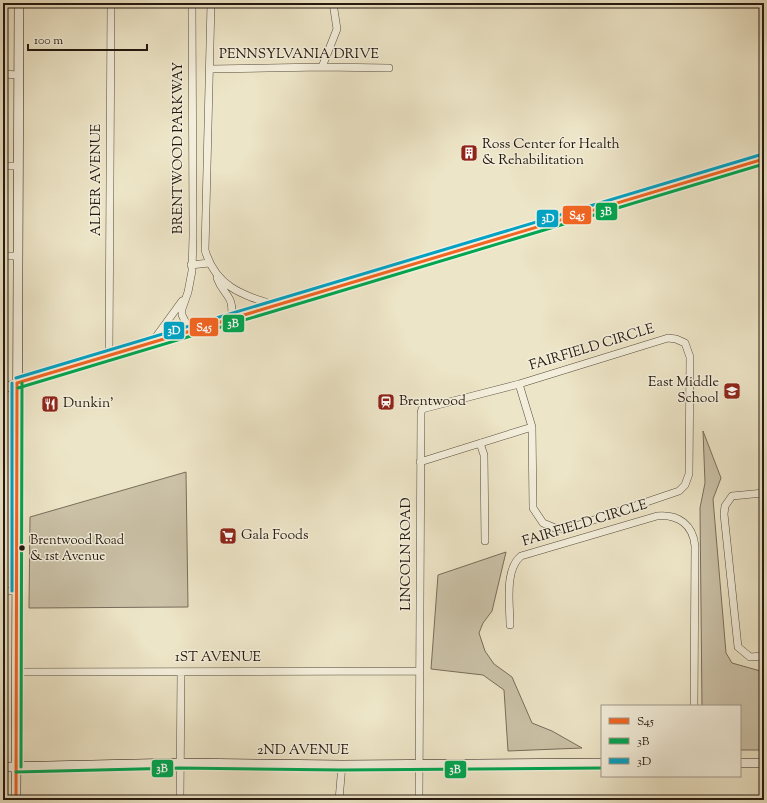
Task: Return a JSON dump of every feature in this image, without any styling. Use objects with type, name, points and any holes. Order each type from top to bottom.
[{"type":"street","points":[[16,800],[19,3]]},
{"type":"street","name":"ALDER AVENUE","points":[[109,357],[110,3]]},
{"type":"street","name":"BRENTWOOD PARKWAY","points":[[191,333],[182,315],[182,309],[188,292],[192,271],[192,3]]},
{"type":"street","name":"BRENTWOOD PARKWAY","points":[[211,3],[205,250],[209,263],[216,274],[219,283],[230,298],[232,310],[231,320]]},
{"type":"street","points":[[322,67],[337,29],[333,3]]},
{"type":"street","name":"PENNSYLVANIA DRIVE","points":[[210,69],[322,67],[389,68]]},
{"type":"street","points":[[3,74],[18,75]]},
{"type":"street","points":[[3,388],[191,333],[764,160]]},
{"type":"street","points":[[3,166],[18,166]]},
{"type":"street","points":[[3,256],[18,256]]},
{"type":"street","points":[[191,265],[209,263]]},
{"type":"street","name":"BRENTWOOD PARKWAY","points":[[216,274],[234,288],[251,298],[278,306]]},
{"type":"street","name":"BRENTWOOD PARKWAY","points":[[150,344],[188,292]]},
{"type":"street","name":"FAIRFIELD CIRCLE","points":[[668,338],[681,341],[688,347],[690,352],[689,474],[685,485],[679,491],[567,529],[549,526],[538,518],[533,508],[532,427],[519,384],[668,338]]},
{"type":"street","name":"LINCOLN ROAD","points":[[419,800],[420,462],[422,410],[519,384]]},
{"type":"street","points":[[420,462],[532,427]]},
{"type":"street","points":[[480,443],[484,455],[485,540]]},
{"type":"street","points":[[764,492],[732,496],[725,506],[724,514],[738,647],[750,657],[764,656]]},
{"type":"street","name":"FAIRFIELD CIRCLE","points":[[510,625],[510,572],[516,561],[521,556],[657,516],[666,515],[676,517],[690,528],[695,546],[694,705]]},
{"type":"street","points":[[3,591],[17,591]]},
{"type":"street","name":"1ST AVENUE","points":[[16,672],[419,671]]},
{"type":"street","points":[[180,800],[181,672]]},
{"type":"street","name":"2ND AVENUE","points":[[3,767],[180,763],[342,765],[601,763]]},
{"type":"street","points":[[741,763],[764,763]]},
{"type":"street","points":[[339,800],[342,765]]},
{"type":"shaded area","points":[[703,431],[721,478],[713,499],[726,653],[732,663],[764,672],[764,750],[741,750],[741,705],[702,705],[700,508],[705,483]]},
{"type":"shaded area","points":[[186,472],[188,607],[29,608],[30,517]]},
{"type":"shaded area","points":[[506,552],[492,611],[483,623],[479,633],[485,651],[494,664],[512,677],[532,723],[552,731],[582,748],[508,751],[504,690],[483,675],[431,669],[438,575]]},
{"type":"transit line","name":"3D","points":[[16,378],[763,154]]},
{"type":"transit line","name":"S45","points":[[17,383],[764,159]]},
{"type":"transit line","name":"3B","points":[[18,388],[764,164]]},
{"type":"transit line","name":"3D","points":[[12,383],[12,591]]},
{"type":"transit line","name":"S45","points":[[16,800],[17,383]]},
{"type":"transit line","name":"3B","points":[[21,767],[22,383]]},
{"type":"transit line","name":"3B","points":[[16,772],[180,768],[342,770],[601,768]]},
{"type":"place","name":"Ross Center for Health & Rehabilitation","points":[[469,153]]},
{"type":"place","name":"East Middle School","points":[[732,391]]},
{"type":"place","name":"Brentwood","points":[[386,402]]},
{"type":"place","name":"Dunkin'","points":[[50,404]]},
{"type":"place","name":"Gala Foods","points":[[228,536]]},
{"type":"place","name":"Brentwood Road & 1st Avenue","points":[[22,548]]}]
